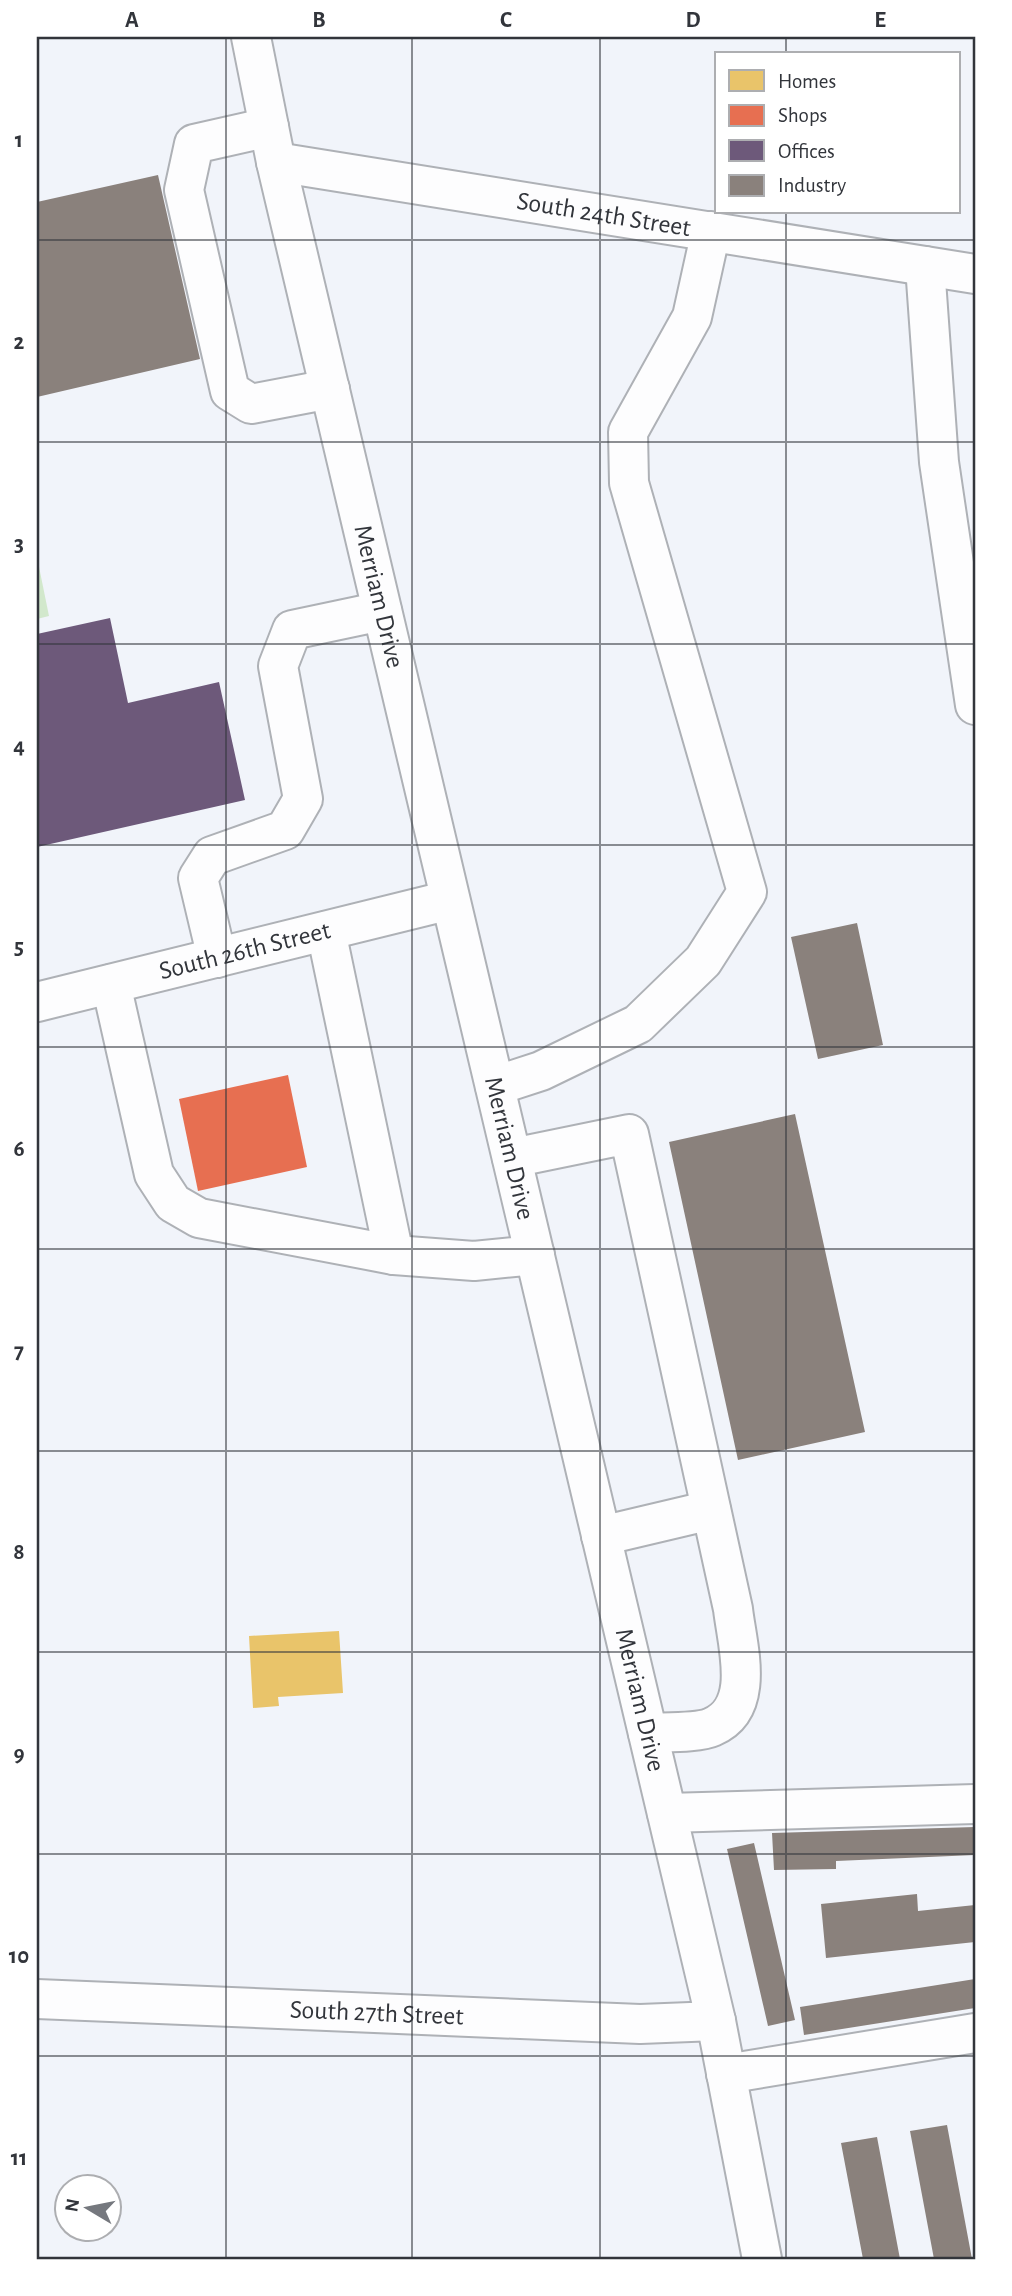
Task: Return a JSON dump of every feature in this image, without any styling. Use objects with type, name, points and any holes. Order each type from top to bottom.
[{"type":"main road","name":"Merriam Drive","points":[[251,37],[272,144],[716,2021],[762,2259]]},
{"type":"main road","points":[[272,144],[194,144],[184,190],[230,391],[251,404],[330,389]]},
{"type":"main road","name":"South 24th Street","points":[[272,144],[711,231],[975,274]]},
{"type":"main road","points":[[495,1086],[541,1070],[638,1024],[703,961],[747,892],[629,483],[628,432],[692,317],[711,231]]},
{"type":"main road","points":[[925,265],[939,462],[975,705]]},
{"type":"main road","points":[[217,958],[198,878],[212,856],[285,830],[303,799],[278,666],[292,630],[382,611]]},
{"type":"main road","name":"South 26th Street","points":[[37,1002],[450,900]]},
{"type":"main road","points":[[326,931],[394,1255]]},
{"type":"main road","points":[[111,984],[154,1174],[173,1203],[199,1218],[394,1255],[474,1261],[535,1255]]},
{"type":"main road","points":[[512,1158],[629,1134],[733,1609],[742,1680],[737,1701],[724,1720],[710,1728],[648,1733]]},
{"type":"main road","points":[[601,1536],[711,1510]]},
{"type":"main road","points":[[667,1813],[975,1804]]},
{"type":"main road","name":"South 27th Street","points":[[37,1999],[640,2024],[716,2021]]},
{"type":"main road","points":[[726,2074],[975,2032]]},
{"type":"green space","points":[[37,557],[49,616],[37,619]]},
{"type":"building: Homes","points":[[339,1631],[343,1693],[278,1697],[279,1706],[253,1708],[249,1636]]},
{"type":"building: Shops","points":[[288,1075],[307,1167],[198,1191],[179,1099]]},
{"type":"building: Offices","points":[[110,618],[128,703],[219,682],[245,800],[37,847],[37,634]]},
{"type":"building: Industry","points":[[158,175],[200,359],[37,397],[37,202]]},
{"type":"building: Industry","points":[[857,923],[883,1045],[818,1059],[791,937]]},
{"type":"building: Industry","points":[[795,1114],[865,1432],[738,1460],[669,1142]]},
{"type":"building: Industry","points":[[975,1827],[975,1855],[836,1861],[836,1869],[774,1870],[772,1833]]},
{"type":"building: Industry","points":[[754,1843],[795,2020],[768,2026],[727,1849]]},
{"type":"building: Industry","points":[[917,1894],[918,1911],[975,1905],[975,1942],[826,1958],[821,1904]]},
{"type":"building: Industry","points":[[975,1979],[975,2008],[804,2035],[800,2007]]},
{"type":"building: Industry","points":[[947,2125],[972,2259],[934,2259],[910,2131]]},
{"type":"building: Industry","points":[[877,2137],[900,2259],[863,2259],[841,2143]]}]
